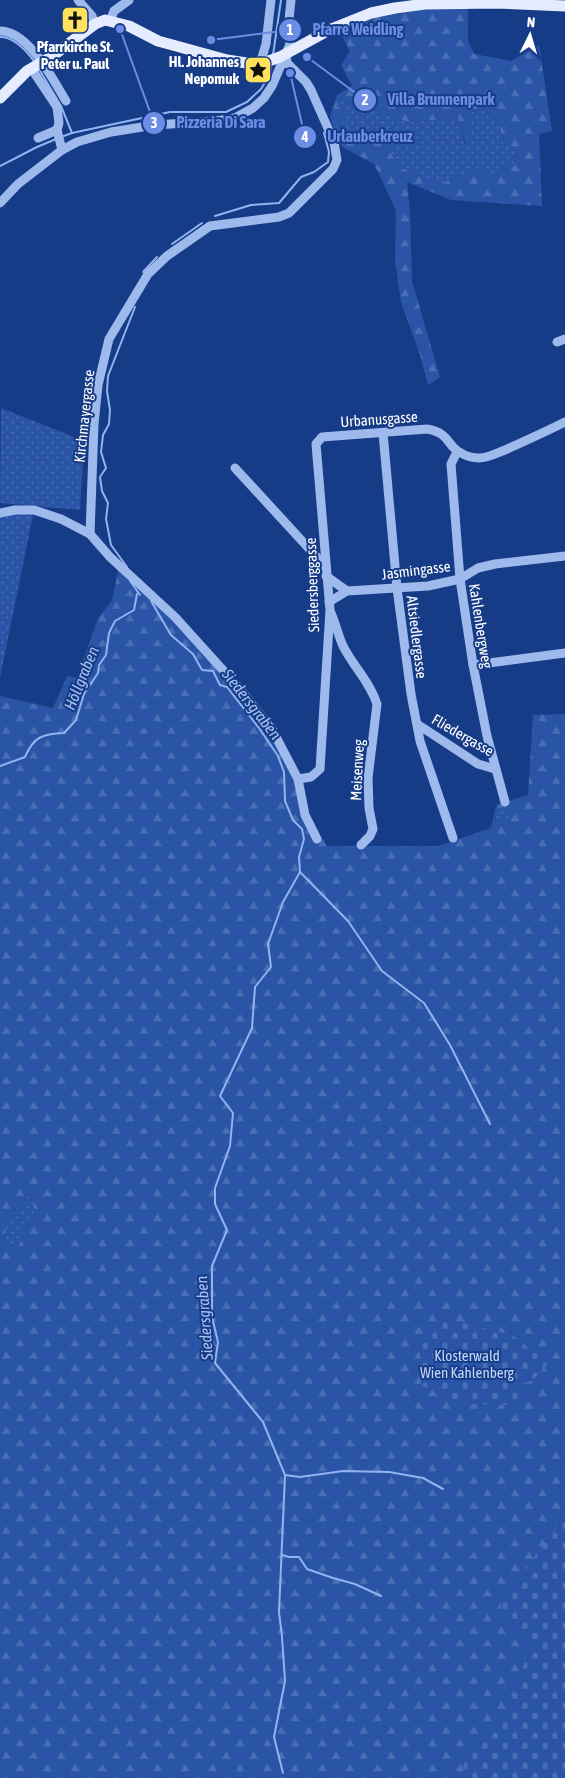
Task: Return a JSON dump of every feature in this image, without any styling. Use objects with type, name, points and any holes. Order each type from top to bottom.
[{"type":"main road","points":[[0,98],[37,65],[95,24],[105,20],[129,26],[158,41],[238,62],[261,63],[283,55],[331,29],[371,13],[395,8],[425,4],[496,3],[565,6]]},
{"type":"street","points":[[78,0],[92,16],[95,24]]},
{"type":"street","points":[[110,20],[114,11],[129,0]]},
{"type":"street","points":[[261,63],[266,44],[271,0]]},
{"type":"street","points":[[38,138],[77,142],[111,132],[154,125],[235,118],[253,108],[264,98],[278,75],[283,55],[290,44],[288,30],[291,0]]},
{"type":"street","points":[[0,31],[9,32],[21,39],[37,65],[57,107],[60,139],[0,203]]},
{"type":"street","name":"Kirchmayergasse","points":[[90,534],[94,424],[98,385],[109,339],[148,274],[167,256],[210,226],[279,218],[289,213],[333,169],[337,160],[334,142],[311,90],[306,82],[287,63],[283,55]]},
{"type":"street","points":[[37,65],[66,101]]},
{"type":"street","points":[[457,452],[479,458],[489,456],[527,441],[565,422]]},
{"type":"street","name":"Urbanusgasse","points":[[322,437],[427,429],[438,431],[457,452]]},
{"type":"street","name":"Altsiedlergasse","points":[[383,433],[397,588],[411,694],[420,741],[453,838]]},
{"type":"street","name":"Siedersberggasse","points":[[298,780],[311,777],[320,769],[330,606],[316,444],[322,437]]},
{"type":"street","name":"Kahlenbergweg","points":[[457,452],[451,464],[460,579],[485,728],[505,802]]},
{"type":"street","points":[[235,468],[326,572],[347,591]]},
{"type":"street","points":[[0,513],[15,510],[34,510],[61,519],[90,534],[175,617],[240,689],[273,731],[298,780],[304,815],[317,838]]},
{"type":"street","name":"Jasmingasse","points":[[330,606],[347,591],[428,586],[460,579],[478,568],[495,564],[565,556]]},
{"type":"street","name":"Meisenweg","points":[[330,606],[343,644],[355,667],[373,692],[376,704],[368,778],[369,808],[373,829],[370,836],[361,845]]},
{"type":"street","points":[[473,665],[565,653]]},
{"type":"street","name":"Fliedergasse","points":[[417,724],[478,764],[495,769]]},
{"type":"green space","points":[[416,7],[468,7],[468,40],[474,54],[511,61],[539,45],[552,131],[539,134],[542,206],[451,200],[407,182],[412,281],[440,377],[428,385],[420,355],[401,302],[395,261],[396,210],[374,164],[342,147],[337,138],[330,117],[337,95],[352,86],[341,65],[350,51],[340,32],[360,21]],"holes":[[[340,100],[409,122],[458,118],[466,146],[472,112],[483,108],[499,123],[504,144],[516,151],[515,162],[496,176],[476,168],[440,184],[399,167],[379,133],[354,132],[341,141],[337,135],[348,111],[337,106]]]},
{"type":"green space","points":[[340,100],[409,122],[458,118],[465,145],[472,112],[483,108],[499,123],[504,144],[516,151],[515,162],[496,176],[476,168],[440,184],[399,167],[379,133],[341,141],[337,132],[336,120]]},
{"type":"green space","points":[[1,408],[84,441],[80,510],[0,503]]},
{"type":"green space","points":[[34,510],[0,678],[0,513]]},
{"type":"green space","points":[[119,567],[192,636],[271,731],[295,779],[306,814],[327,846],[438,846],[491,828],[496,805],[528,795],[533,715],[565,714],[565,1778],[0,1778],[0,696],[53,708],[67,676],[77,678],[98,618],[112,600]],"holes":[[[507,806],[508,819],[502,822],[495,819],[497,809]],[[30,1194],[36,1217],[23,1230],[19,1246],[5,1246],[6,1222],[17,1207],[24,1206],[25,1200]]]},
{"type":"green space","points":[[507,806],[509,819],[503,822],[498,821],[495,818],[497,809]]},
{"type":"green space","points":[[30,1194],[36,1217],[23,1230],[19,1246],[5,1246],[6,1222]]},
{"type":"green space","name":"Klosterwald Wien Kahlenberg","points":[[444,1318],[512,1335],[548,1363],[535,1378],[519,1387],[529,1400],[505,1405],[458,1403],[421,1385],[420,1337]]},
{"type":"green space","points":[[562,1521],[565,1522],[565,1769],[558,1778],[462,1778],[465,1755],[507,1711],[523,1668],[530,1641],[501,1614],[501,1600]]},
{"type":"waterway","points":[[273,55],[281,0]]},
{"type":"waterway","points":[[0,37],[5,37],[15,42],[35,63]]},
{"type":"waterway","points":[[61,137],[170,112],[226,112],[247,102],[261,89],[270,74],[271,64]]},
{"type":"waterway","points":[[39,69],[61,106],[72,133]]},
{"type":"waterway","name":"Siedersgraben","points":[[215,216],[251,205],[279,203],[301,177],[314,172],[328,162],[329,152],[324,133]]},
{"type":"waterway","points":[[0,166],[56,139]]},
{"type":"waterway","name":"Siedersgraben","points":[[172,244],[202,223]]},
{"type":"waterway","name":"Siedersgraben","points":[[143,272],[157,257]]},
{"type":"waterway","name":"Siedersgraben","points":[[127,567],[111,545],[106,519],[108,503],[102,491],[100,477],[106,468],[101,452],[103,435],[109,424],[108,376],[135,307]]},
{"type":"waterway","name":"Siedersgraben","points":[[130,581],[140,595]]},
{"type":"waterway","name":"Höllgraben","points":[[0,766],[25,757],[36,740],[45,735],[64,733],[76,720],[84,694],[98,673],[99,665],[106,655],[109,633],[115,621],[134,610],[137,594]]},
{"type":"waterway","name":"Siedersgraben","points":[[151,601],[171,635],[193,654],[202,670],[213,671],[220,685],[227,687],[278,756],[284,772],[285,801],[293,820],[302,829],[304,839],[299,857],[300,872],[283,902],[268,944],[271,967],[255,987],[252,1028],[220,1096],[233,1113],[230,1146],[215,1188],[215,1204],[227,1230],[212,1266],[212,1317],[218,1342],[215,1363],[263,1422],[285,1475],[279,1612],[285,1681],[274,1737],[283,1773]]},
{"type":"waterway","points":[[300,872],[348,921],[382,971],[424,1003],[450,1045],[490,1124]]},
{"type":"waterway","points":[[285,1475],[300,1477],[343,1471],[389,1472],[423,1478],[443,1489]]},
{"type":"waterway","points":[[282,1555],[299,1557],[307,1569],[355,1584],[381,1596]]},
{"type":"place","name":"Pfarrkirche St. Peter u. Paul","points":[[75,20]]},
{"type":"place","name":"Pizzeria Di Sara","points":[[120,29]]},
{"type":"place","name":"Pfarre Weidling","points":[[211,40]]},
{"type":"place","name":"Villa Brunnenpark","points":[[307,57]]},
{"type":"place","name":"Hl. Johannes Nepomuk","points":[[258,70]]},
{"type":"place","name":"Urlauberkreuz","points":[[290,73]]}]
